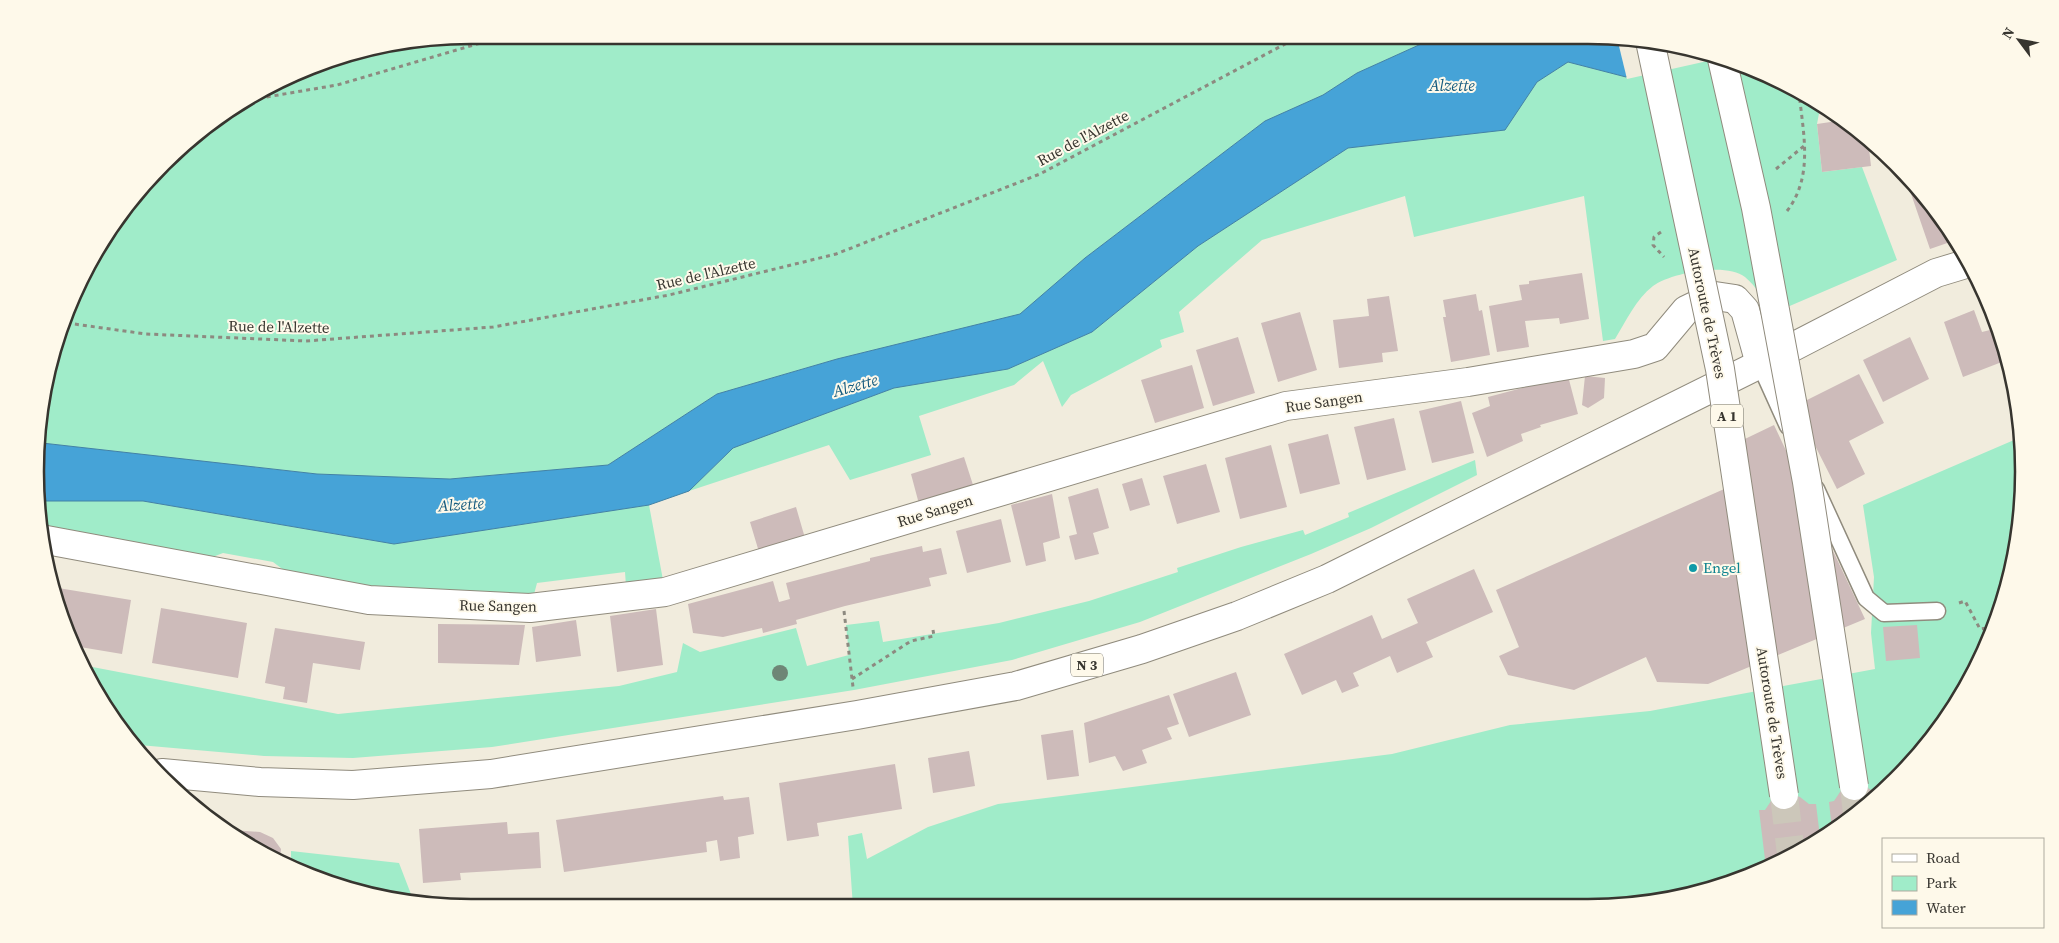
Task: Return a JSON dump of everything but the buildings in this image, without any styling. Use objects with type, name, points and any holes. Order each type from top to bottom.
[{"type":"main road","name":"Autoroute de Trèves","points":[[1652,49],[1720,369],[1784,795]]},
{"type":"main road","points":[[1724,66],[1756,208],[1807,482],[1854,786]]},
{"type":"main road","name":"N 3","points":[[169,774],[260,782],[353,785],[491,774],[857,715],[1016,686],[1142,649],[1237,616],[1327,580],[1760,364],[1936,273],[1962,265]]},
{"type":"main road","name":"Rue Sangen","points":[[49,541],[369,600],[530,608],[665,592],[1286,406],[1468,382],[1634,354],[1655,347],[1686,310],[1715,296],[1734,299],[1745,310],[1760,364]]},
{"type":"lane","points":[[1760,364],[1866,598],[1884,613],[1937,611]]},
{"type":"path","points":[[265,97],[337,85],[477,44]]},
{"type":"path","name":"Rue de l'Alzette","points":[[70,323],[146,334],[306,341],[494,327],[670,295],[836,254],[1040,174],[1285,44]]},
{"type":"path","points":[[1800,100],[1804,146]]},
{"type":"path","points":[[1965,601],[1980,629],[1986,628]]},
{"type":"path","points":[[844,611],[854,690]]},
{"type":"path","points":[[852,679],[911,641],[934,636],[933,630]]},
{"type":"green space","points":[[472,44],[1421,44],[1357,73],[1323,95],[1265,121],[1085,258],[1021,314],[837,359],[717,394],[608,465],[450,479],[317,474],[45,443],[52,388],[66,334],[88,282],[101,258],[132,211],[169,169],[211,132],[258,101],[308,76],[334,66],[388,52],[416,47]]},
{"type":"green space","points":[[1705,60],[1751,76],[1777,88],[1819,112],[1817,124],[1822,172],[1862,167],[1897,260],[1771,314],[1763,299],[1745,277],[1725,270],[1685,273],[1661,281],[1653,286],[1636,304],[1615,339],[1603,341],[1584,196],[1414,237],[1405,196],[1262,240],[1179,312],[1184,332],[1160,340],[1162,347],[1071,395],[1062,407],[1043,361],[1014,385],[919,416],[931,455],[850,480],[829,445],[689,491],[733,448],[894,388],[1008,369],[1092,332],[1198,246],[1348,148],[1504,130],[1537,82],[1568,62],[1626,77]]},
{"type":"green space","points":[[2014,440],[2015,472],[2012,527],[2001,582],[1983,635],[1958,685],[1927,732],[1909,754],[1870,793],[1848,811],[1801,842],[1751,867],[1725,877],[1671,891],[1643,896],[1588,899],[852,899],[848,836],[862,833],[867,859],[928,827],[998,804],[1392,754],[1510,725],[1650,711],[1875,669],[1871,633],[1874,577],[1863,505]]},
{"type":"green space","points":[[1475,460],[1477,475],[1371,528],[1311,554],[1140,622],[1012,660],[854,690],[492,747],[353,758],[264,756],[143,745],[116,709],[91,667],[338,714],[619,686],[677,672],[683,643],[700,652],[796,628],[807,666],[849,655],[846,625],[879,621],[883,642],[999,623],[1089,601],[1178,572],[1177,568],[1241,547],[1303,530],[1305,535],[1349,517],[1348,513]]},
{"type":"green space","points":[[45,501],[143,501],[394,544],[649,505],[663,580],[626,586],[625,572],[537,583],[533,598],[394,593],[293,577],[273,562],[223,553],[210,558],[53,541],[50,546]]},
{"type":"green space","points":[[291,851],[399,863],[411,895],[361,885],[334,877],[291,859]]},
{"type":"water","name":"Alzette","points":[[1421,44],[1588,44],[1643,47],[1662,50],[1626,77],[1568,62],[1537,82],[1505,130],[1348,148],[1198,246],[1092,332],[1008,369],[894,388],[733,448],[689,491],[649,505],[394,544],[143,501],[45,501],[45,443],[317,474],[450,479],[608,465],[717,394],[837,359],[1020,314],[1085,258],[1265,121],[1323,95],[1357,73]]},
{"type":"pier","points":[[1619,45],[1643,47],[1708,61],[1627,79]]},
{"type":"tunnel","points":[[1854,786],[1856,804]]},
{"type":"tunnel","points":[[1784,795],[1790,848]]},
{"type":"place","name":"Engel","points":[[1693,568]]}]
